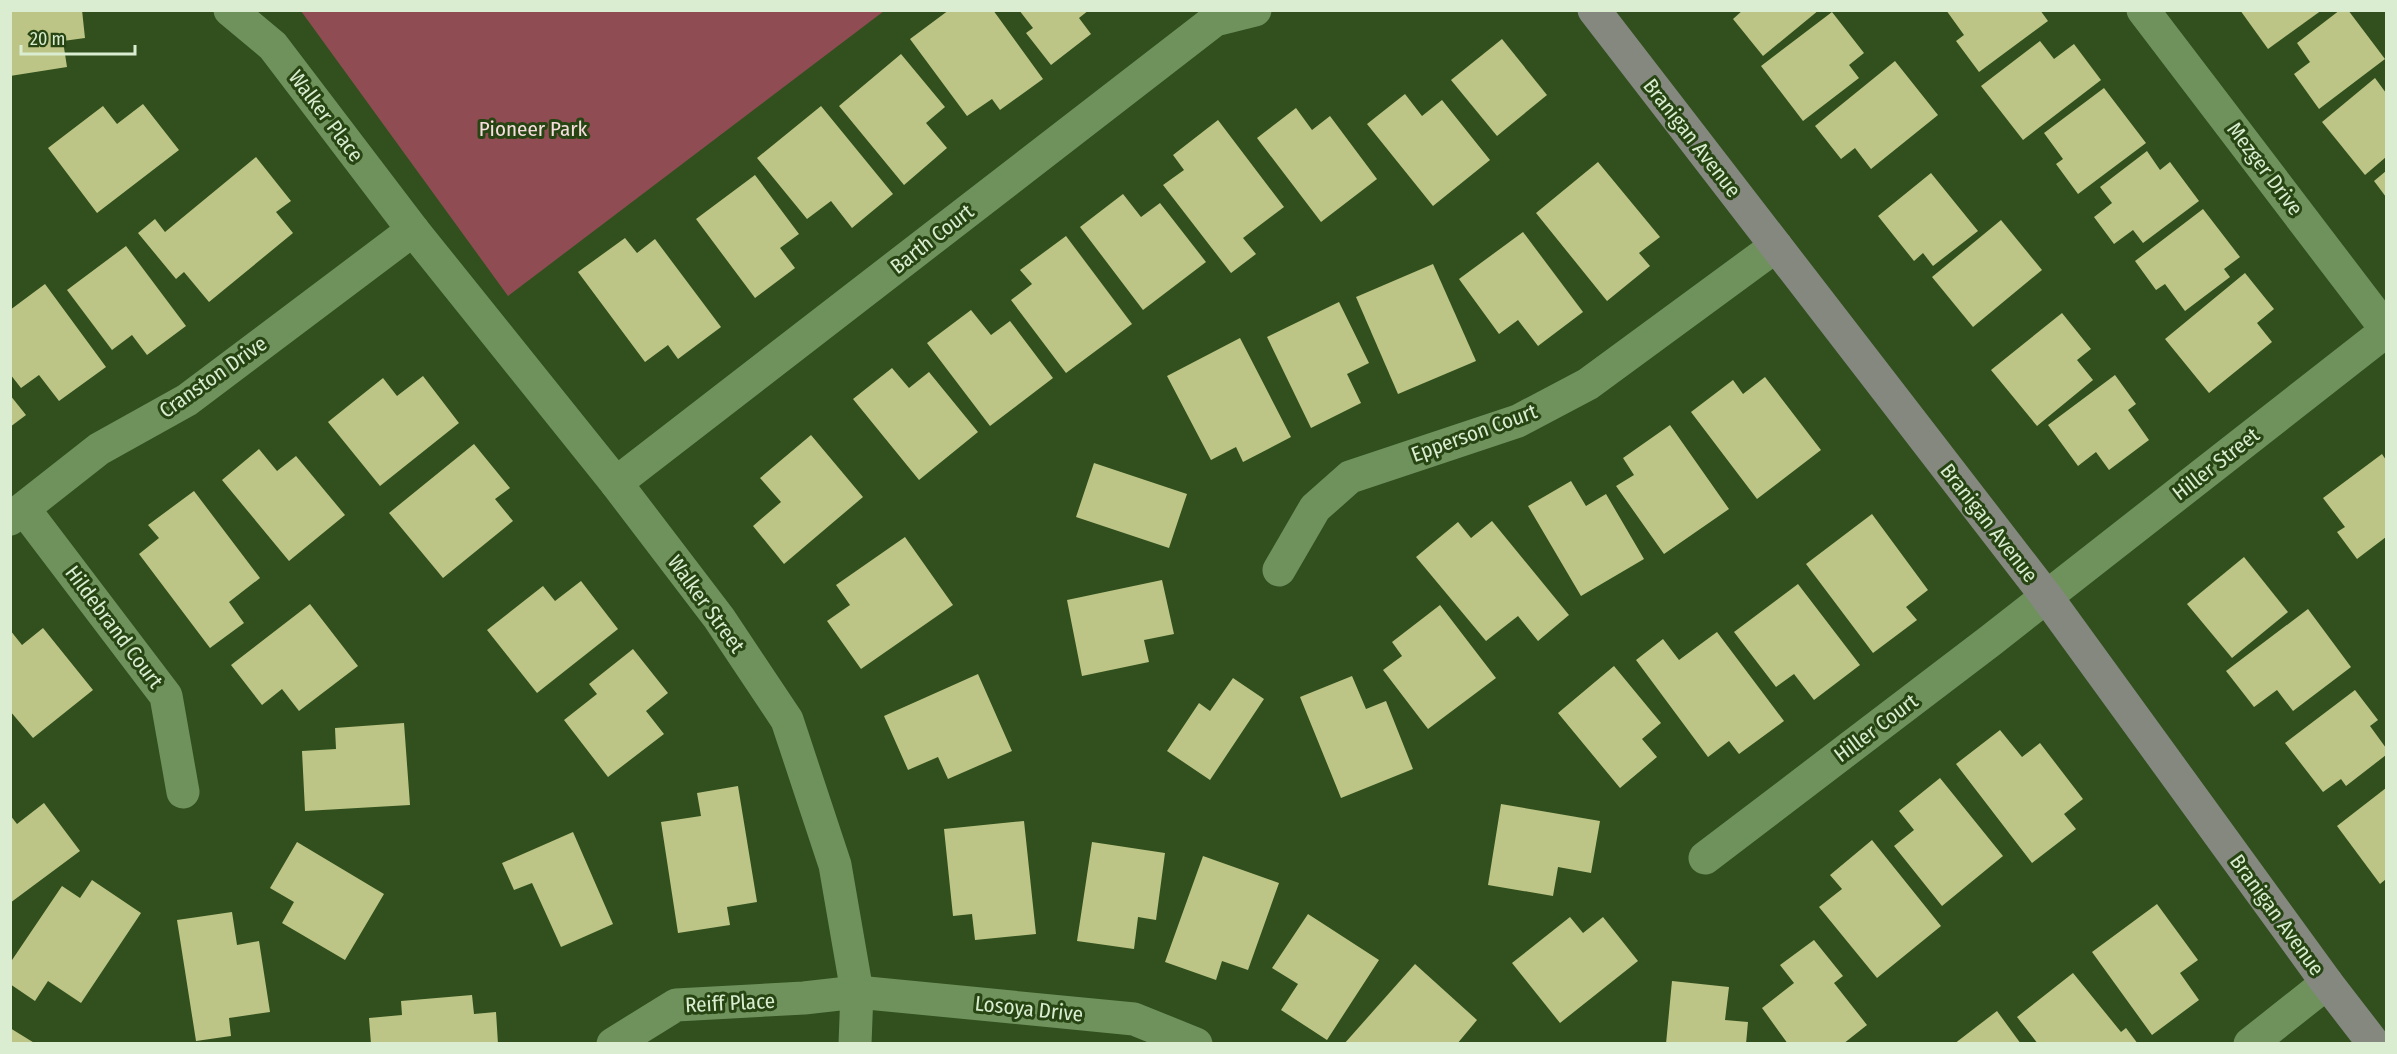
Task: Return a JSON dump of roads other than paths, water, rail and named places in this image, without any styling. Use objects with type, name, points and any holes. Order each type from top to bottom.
[{"type":"street","name":"Walker Place","points":[[230,10],[273,46],[413,230]]},
{"type":"street","name":"Barth Court","points":[[616,483],[1215,20],[1255,10]]},
{"type":"street","name":"Branigan Avenue","points":[[1594,10],[2046,596],[2327,983],[2374,1044]]},
{"type":"street","name":"Mezger Drive","points":[[2143,10],[2386,330]]},
{"type":"street","name":"Walker Street","points":[[413,230],[616,483],[719,618],[787,720],[835,866],[857,992],[855,1044]]},
{"type":"street","name":"Cranston Drive","points":[[17,514],[99,449],[187,400],[413,230]]},
{"type":"street","name":"Epperson Court","points":[[1280,570],[1315,508],[1350,477],[1518,421],[1568,395],[1588,384],[1776,246]]},
{"type":"street","name":"Hiller Street","points":[[2046,596],[2386,330]]},
{"type":"street","name":"Hildebrand Court","points":[[17,514],[166,696],[183,792]]},
{"type":"street","name":"Hiller Court","points":[[1705,858],[2046,596]]},
{"type":"street","points":[[2250,1044],[2327,983]]},
{"type":"street","name":"Reiff Place","points":[[613,1044],[676,1005],[804,999],[857,992]]},
{"type":"street","name":"Losoya Drive","points":[[857,992],[1134,1019],[1196,1044]]},
{"type":"park label","name":"Pioneer Park","points":[[533,129]]}]
